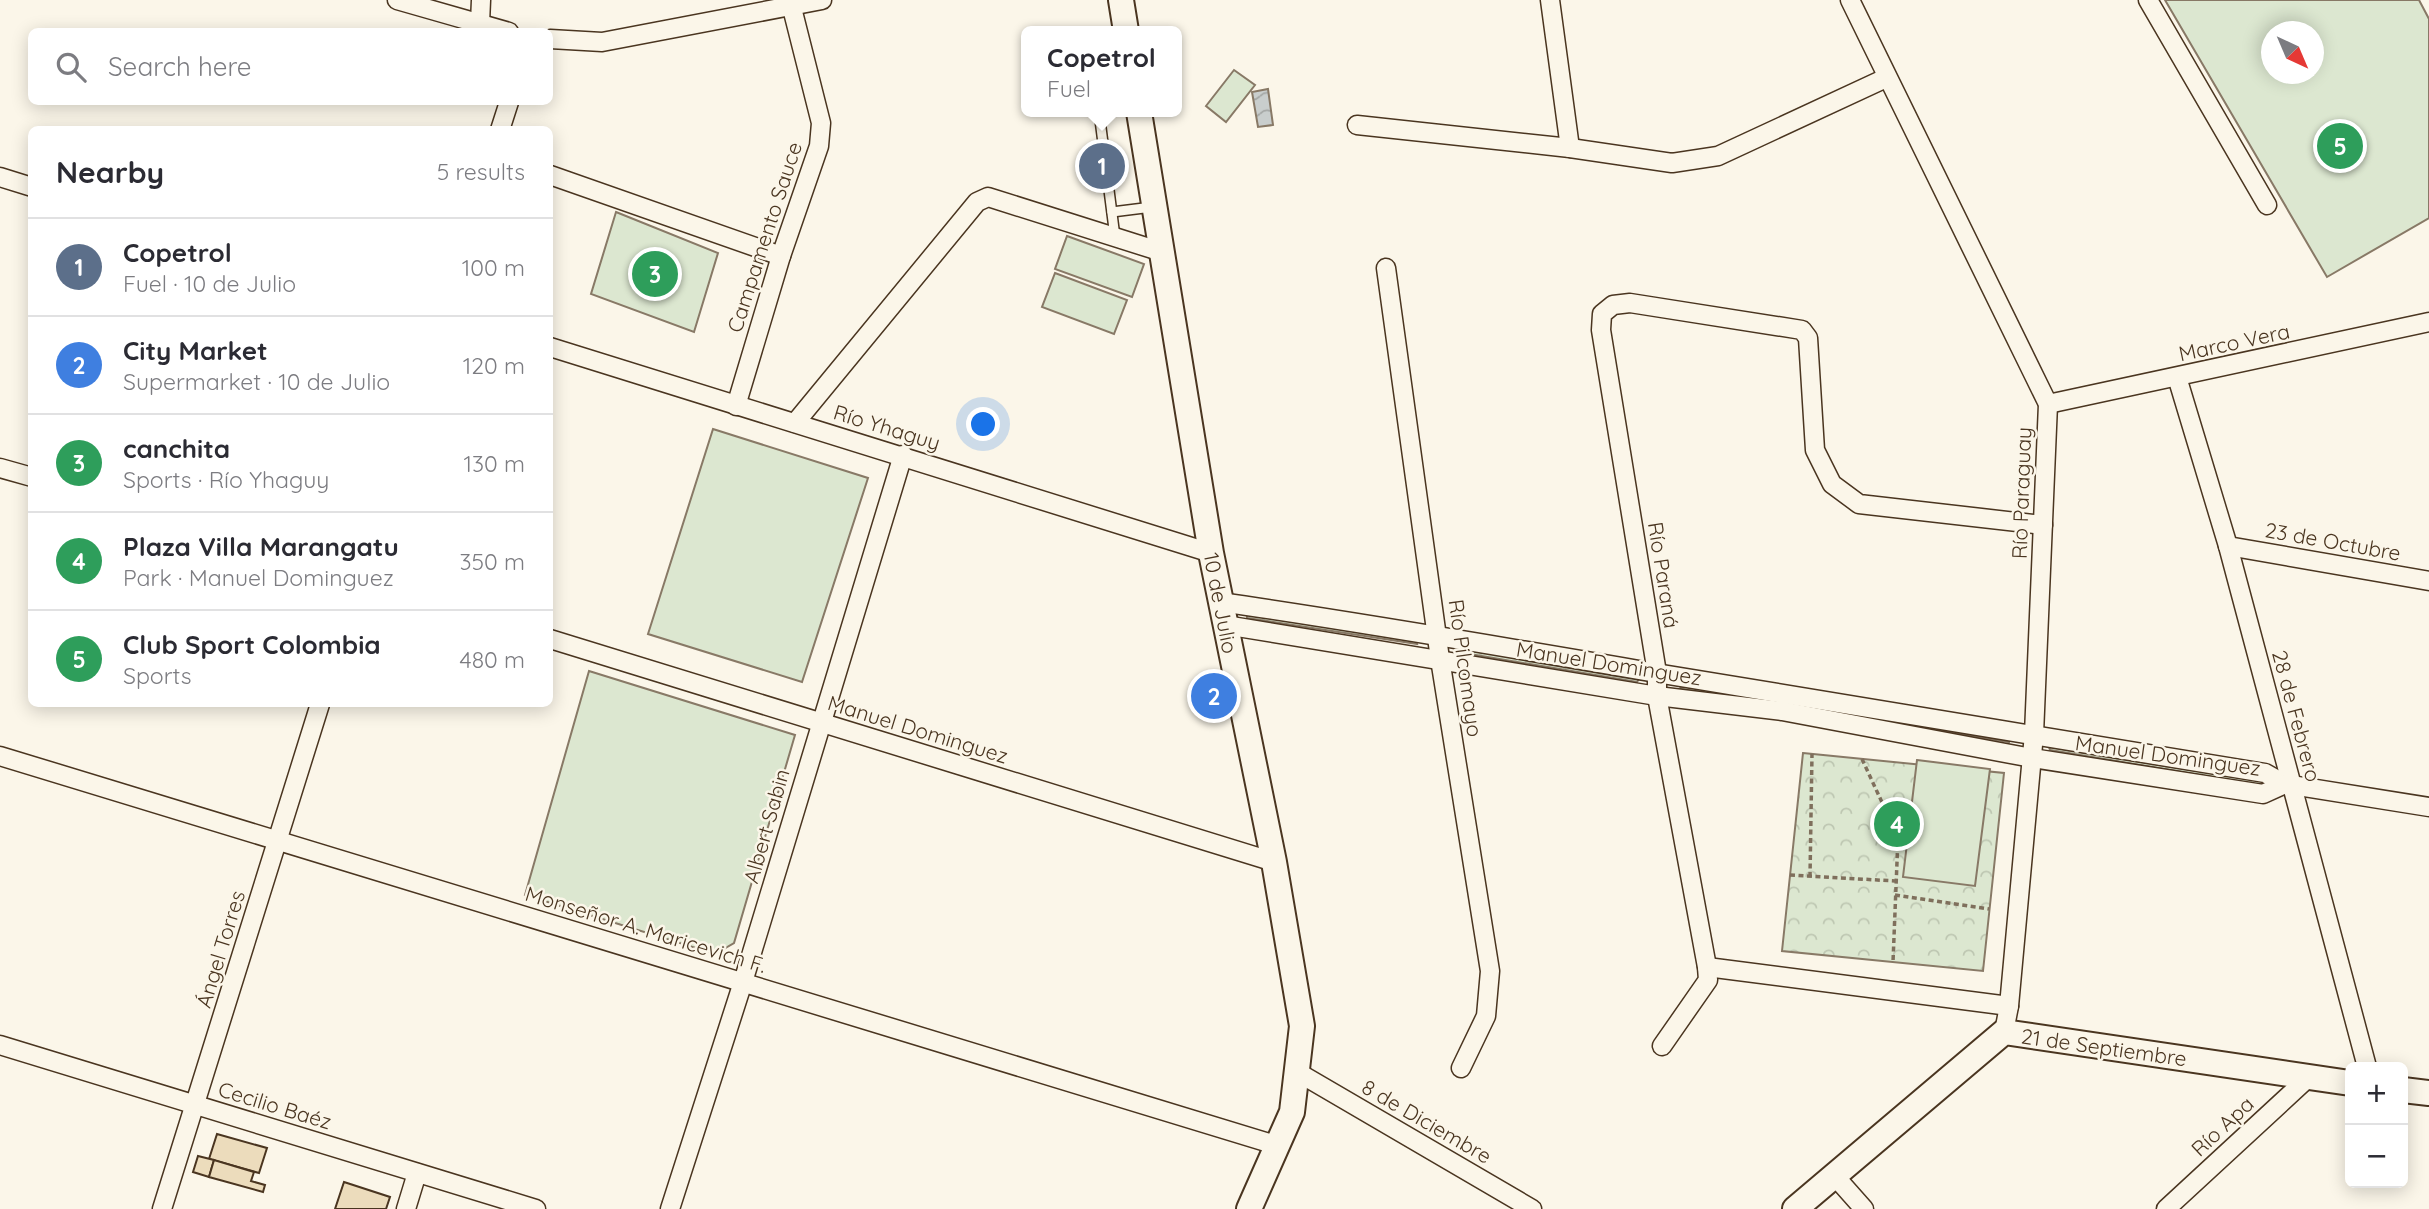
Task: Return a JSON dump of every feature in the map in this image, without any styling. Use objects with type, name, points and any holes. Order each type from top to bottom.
[{"type":"main road","points":[[1121,0],[1125,26]]},
{"type":"main road","name":"10 de Julio","points":[[1140,117],[1211,553],[1274,862],[1302,1026],[1299,1073],[1292,1112],[1249,1209]]},
{"type":"main road","name":"21 de Septiembre","points":[[1796,1209],[1833,1174],[2004,1032],[2345,1082]]},
{"type":"main road","points":[[2408,1091],[2429,1093]]},
{"type":"street","points":[[397,0],[496,28]]},
{"type":"street","points":[[480,23],[481,0]]},
{"type":"street","points":[[553,39],[602,42],[822,0]]},
{"type":"street","points":[[1550,0],[1570,148]]},
{"type":"street","name":"Río Paraguay","points":[[1850,0],[2048,404],[2034,734],[2009,1006],[2004,1032]]},
{"type":"street","points":[[2148,0],[2267,205]]},
{"type":"street","name":"Campamento Sauce","points":[[736,406],[780,256],[819,146],[821,123],[790,4]]},
{"type":"street","points":[[1357,125],[1570,148],[1672,163],[1718,156],[1886,78]]},
{"type":"street","points":[[501,126],[508,105]]},
{"type":"street","points":[[553,176],[780,256]]},
{"type":"street","points":[[0,177],[28,186]]},
{"type":"street","points":[[795,423],[976,202],[988,197],[1162,252]]},
{"type":"street","name":"Río Pilcomayo","points":[[1386,268],[1440,659],[1490,971],[1486,1016],[1461,1068]]},
{"type":"street","name":"Río Paraná","points":[[1707,967],[1657,696],[1657,673],[1601,330],[1602,314],[1613,305],[1630,303],[1802,330],[1808,338],[1815,450],[1832,484],[1859,504],[2043,525]]},
{"type":"street","name":"Marco Vera","points":[[2048,404],[2429,323]]},
{"type":"street","name":"Río Yhaguy","points":[[553,348],[1211,553]]},
{"type":"street","name":"28 de Febrero","points":[[2177,377],[2228,546],[2288,784],[2366,1062]]},
{"type":"street","name":"Albert Sabin","points":[[670,1209],[743,982],[903,456]]},
{"type":"street","points":[[0,468],[28,477]]},
{"type":"street","name":"23 de Octubre","points":[[2228,546],[2429,581]]},
{"type":"street","name":"Manuel Dominguez","points":[[1222,613],[1438,634],[2265,774],[2288,784]]},
{"type":"street","name":"Manuel Dominguez","points":[[1222,613],[1440,659],[1657,696],[1782,711],[2032,758],[2263,794],[2288,784]]},
{"type":"street","name":"Manuel Dominguez","points":[[553,640],[1274,862]]},
{"type":"street","name":"Ángel Torres","points":[[163,1209],[319,707]]},
{"type":"street","name":"Monseñor A. Maricevich F.","points":[[0,755],[277,842],[1279,1146]]},
{"type":"street","points":[[2288,784],[2429,807]]},
{"type":"street","points":[[1662,1046],[1707,980],[1707,967]]},
{"type":"street","name":"21 de Septiembre","points":[[1707,967],[2009,1006]]},
{"type":"street","name":"Cecilio Baéz","points":[[0,1045],[536,1209]]},
{"type":"street","name":"8 de Diciembre","points":[[1299,1073],[1531,1209]]},
{"type":"street","name":"Río Apa","points":[[2166,1209],[2309,1077]]},
{"type":"street","points":[[406,1209],[417,1173]]},
{"type":"street","points":[[1833,1174],[1864,1209]]},
{"type":"lane","points":[[1100,117],[1115,237]]},
{"type":"lane","points":[[1112,212],[1154,207]]},
{"type":"path","points":[[1810,877],[1812,754]]},
{"type":"path","points":[[1861,759],[1898,837],[1893,962]]},
{"type":"path","points":[[1790,875],[1895,881]]},
{"type":"path","points":[[1895,895],[1989,909]]},
{"type":"green space","points":[[2165,0],[2419,0],[2429,19],[2429,218],[2327,277]]},
{"type":"green space","points":[[1234,70],[1255,85],[1226,122],[1206,106]]},
{"type":"green space","points":[[616,212],[718,253],[694,332],[591,294]]},
{"type":"green space","points":[[1067,236],[1144,264],[1132,297],[1055,269]]},
{"type":"green space","points":[[1055,273],[1127,300],[1114,334],[1042,307]]},
{"type":"green space","points":[[713,429],[868,478],[802,682],[648,634]]},
{"type":"green space","points":[[1247,614],[1416,641],[1417,644],[1247,618]]},
{"type":"green space","points":[[1458,648],[1639,679],[1637,682],[1458,652]]},
{"type":"green space","points":[[589,671],[795,735],[734,943],[715,954],[525,895]]},
{"type":"green space","points":[[1680,686],[2009,739],[2009,742],[1681,689]]},
{"type":"green space","points":[[2049,747],[2263,782],[2260,785],[2050,750]]},
{"type":"green space","points":[[1803,753],[2004,773],[1983,971],[1782,951]]},
{"type":"green space","points":[[1917,760],[1990,769],[1975,886],[1903,877]]},
{"type":"water","points":[[1268,89],[1273,125],[1258,127],[1252,92]]},
{"type":"building","points":[[217,1134],[267,1148],[259,1173],[209,1159]]},
{"type":"building","points":[[198,1156],[214,1160],[209,1177],[193,1172]]},
{"type":"building","points":[[214,1160],[254,1172],[251,1181],[265,1185],[263,1192],[209,1177]]},
{"type":"building","points":[[344,1182],[390,1197],[386,1209],[335,1209]]},
{"type":"place","name":"Club Sport Colombia","points":[[2340,146]]},
{"type":"place","name":"Copetrol","points":[[1102,166]]},
{"type":"place","name":"canchita","points":[[655,274]]},
{"type":"place","name":"City Market","points":[[1214,696]]},
{"type":"place","name":"Plaza Villa Marangatu","points":[[1897,824]]}]
